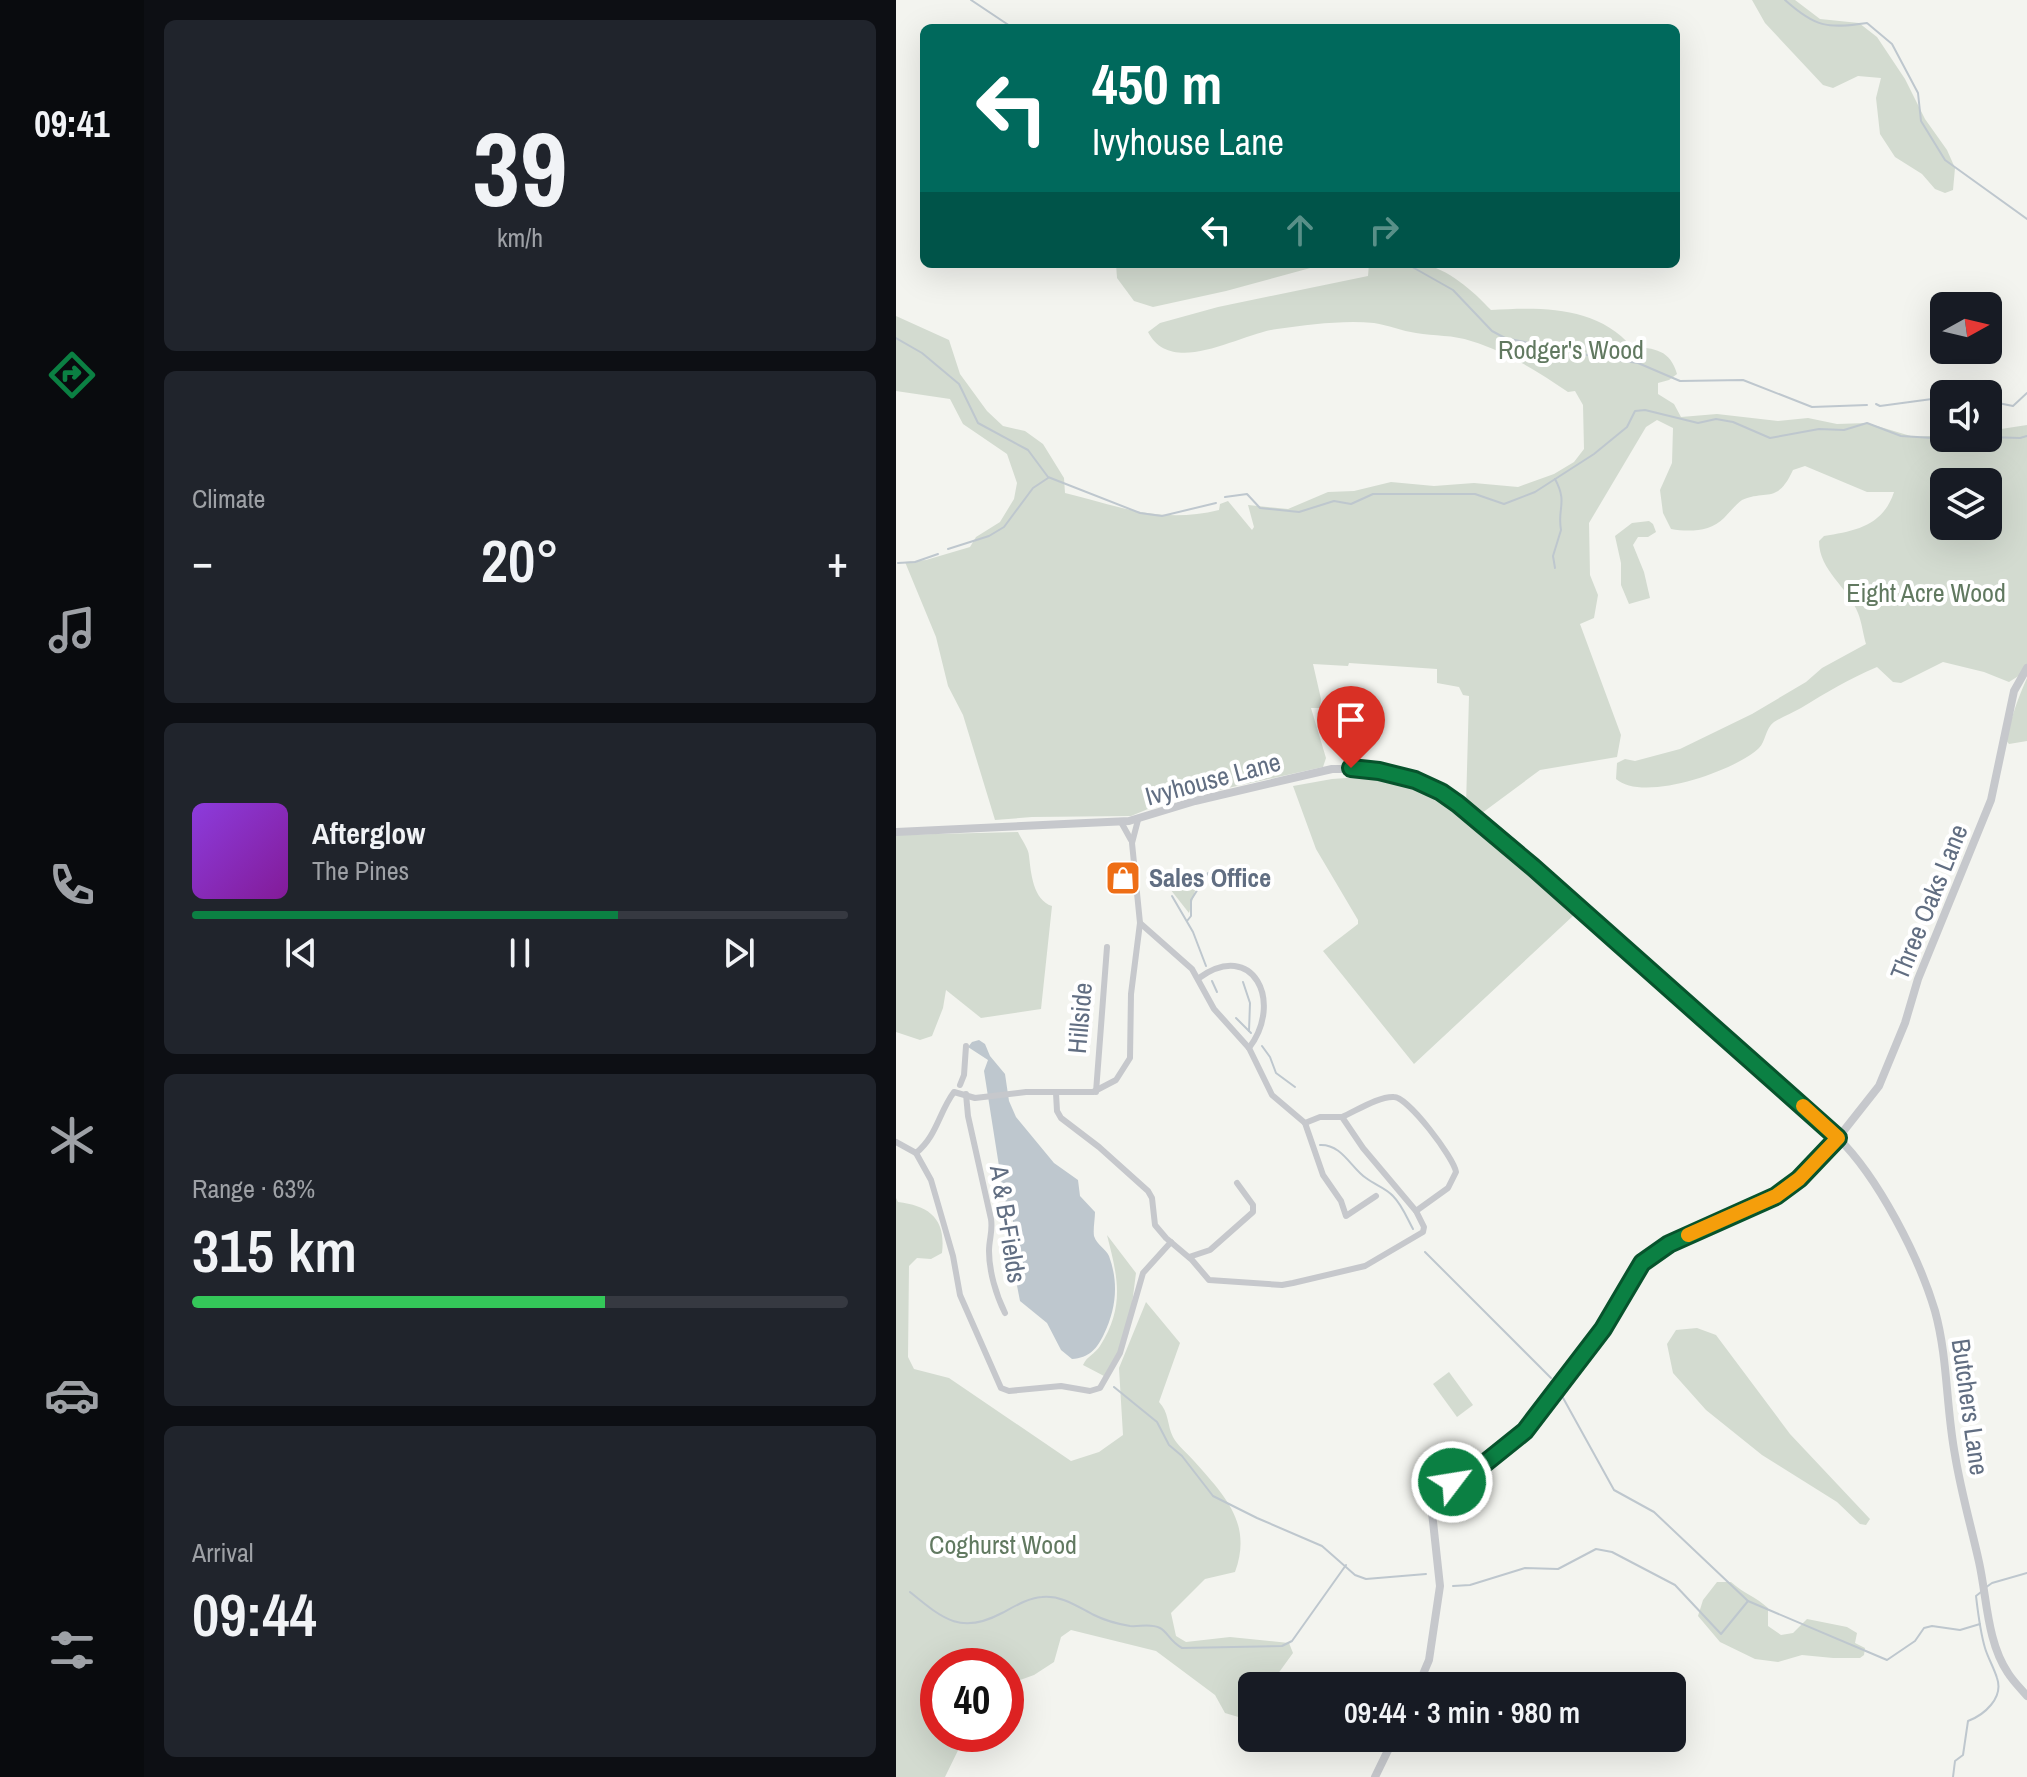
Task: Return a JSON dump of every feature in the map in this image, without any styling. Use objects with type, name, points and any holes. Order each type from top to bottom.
[{"type":"street","name":"Three Oaks Lane","points":[[1424,1672],[1429,1660],[1440,1586],[1431,1503],[1439,1490],[1479,1468],[1525,1431],[1603,1329],[1642,1263],[1669,1244],[1776,1196],[1799,1179],[1838,1138],[1879,1086],[1891,1061],[1918,979],[1991,800],[2014,691],[2027,668]]},
{"type":"street","name":"Ivyhouse Lane","points":[[896,832],[1138,820],[1195,801],[1332,769],[1379,771],[1424,784],[1450,798],[1524,859],[1838,1138]]},
{"type":"street","points":[[916,1153],[933,1137],[954,1092],[975,1098],[1096,1092],[1116,1080],[1130,1058],[1131,994],[1140,923],[1132,843],[1138,820]]},
{"type":"street","points":[[1121,822],[1132,843]]},
{"type":"street","points":[[1140,923],[1192,969],[1214,1009],[1249,1048],[1272,1095],[1305,1123],[1323,1175],[1341,1201],[1346,1216],[1376,1196]]},
{"type":"street","name":"Hillside","points":[[1096,1092],[1107,947]]},
{"type":"street","points":[[1199,978],[1236,965],[1247,969],[1263,992],[1266,1012],[1259,1035],[1249,1048]]},
{"type":"street","points":[[960,1085],[964,1075],[966,1046]]},
{"type":"street","points":[[1056,1093],[1057,1111],[1061,1118],[1148,1191],[1152,1198],[1155,1225],[1209,1280],[1282,1285],[1365,1266],[1423,1232],[1424,1227],[1416,1211],[1363,1148],[1342,1117]]},
{"type":"street","name":"A & B-Fields","points":[[966,1094],[991,1219],[993,1234],[988,1254],[999,1301],[1005,1313]]},
{"type":"street","points":[[1305,1123],[1320,1117],[1342,1117],[1390,1096],[1401,1098],[1452,1159],[1456,1172],[1448,1188],[1416,1211]]},
{"type":"street","name":"Butchers Lane","points":[[1838,1138],[1856,1155],[1875,1183],[1921,1272],[1935,1312],[1945,1366],[1954,1452],[1990,1628],[2006,1671],[2027,1696]]},
{"type":"street","points":[[896,1142],[916,1153],[931,1180],[953,1256],[960,1295],[1001,1388],[1009,1391],[1061,1386],[1090,1391],[1100,1388],[1120,1353],[1143,1273],[1171,1242]]},
{"type":"street","points":[[1189,1257],[1210,1250],[1252,1213],[1253,1205],[1237,1183]]},
{"type":"street","points":[[1375,1777],[1387,1752]]},
{"type":"green space","points":[[1752,0],[1795,0],[1820,19],[1859,23],[1877,37],[1947,150],[1955,168],[1953,190],[1945,193],[1935,189],[1922,174],[1895,157],[1880,134],[1876,98],[1881,78],[1858,76],[1833,88],[1823,85],[1765,23]]},
{"type":"green space","points":[[1116,268],[1310,268],[1153,307],[1134,301],[1117,278]]},
{"type":"green space","points":[[1369,268],[1436,268],[1468,288],[1491,310],[1548,310],[1585,316],[1618,334],[1632,347],[1666,355],[1677,374],[1658,383],[1658,394],[1674,404],[1681,417],[1717,414],[1778,421],[1808,418],[1837,424],[1867,423],[1914,437],[1930,436],[1930,452],[2002,452],[2002,429],[2027,425],[2027,664],[2020,675],[2009,682],[1943,662],[1901,683],[1893,682],[1877,667],[1774,722],[1759,748],[1730,766],[1667,786],[1629,786],[1616,779],[1617,763],[1680,749],[1752,714],[1806,682],[1822,668],[1866,644],[1858,613],[1824,561],[1819,541],[1824,536],[1857,529],[1875,520],[1883,513],[1894,492],[1867,492],[1805,466],[1793,470],[1776,492],[1742,500],[1712,526],[1692,531],[1671,529],[1663,513],[1660,490],[1672,463],[1673,428],[1657,420],[1646,427],[1589,523],[1590,575],[1598,595],[1594,618],[1580,624],[1621,735],[1617,757],[1540,770],[1478,816],[1466,806],[1469,696],[1463,695],[1459,687],[1437,683],[1437,669],[1349,663],[1348,666],[1313,664],[1321,699],[1320,708],[1311,708],[1326,758],[1323,767],[1165,802],[1131,816],[995,820],[963,715],[948,686],[936,637],[905,562],[926,560],[970,547],[976,537],[1000,522],[1014,499],[1017,483],[1007,454],[963,424],[950,399],[896,391],[896,316],[949,340],[960,374],[987,411],[1003,426],[1025,431],[1043,444],[1064,478],[1065,493],[1141,512],[1198,514],[1219,510],[1220,504],[1228,501],[1252,530],[1254,527],[1248,505],[1288,509],[1328,492],[1354,491],[1391,482],[1518,487],[1554,474],[1574,462],[1584,449],[1583,405],[1575,391],[1568,392],[1521,363],[1471,341],[1374,323],[1337,323],[1262,332],[1189,353],[1173,352],[1159,345],[1148,332],[1160,323],[1218,307],[1368,276]]},
{"type":"green space","points":[[1649,521],[1656,532],[1648,537],[1638,537],[1633,545],[1650,598],[1629,604],[1621,585],[1621,563],[1615,536],[1632,523]]},
{"type":"green space","points":[[2027,678],[2027,741],[2009,744],[2006,740],[2010,724]]},
{"type":"green space","points":[[1361,777],[1410,787],[1430,795],[1574,915],[1414,1064],[1323,951],[1358,924],[1358,920],[1316,849],[1293,786]]},
{"type":"green space","points":[[1018,832],[1029,853],[1037,892],[1052,906],[1041,1009],[981,1018],[946,990],[932,1036],[920,1040],[896,1032],[896,835]]},
{"type":"green space","points":[[1200,872],[1189,913],[1163,880]]},
{"type":"green space","name":"Coghurst Wood","points":[[896,1198],[898,1202],[919,1207],[934,1216],[943,1241],[942,1253],[931,1259],[917,1258],[909,1266],[908,1357],[914,1369],[949,1378],[1071,1461],[1099,1452],[1123,1435],[1119,1368],[1146,1302],[1180,1343],[1159,1402],[1165,1410],[1175,1440],[1225,1498],[1238,1524],[1240,1539],[1235,1572],[1205,1579],[1171,1613],[1176,1636],[1186,1642],[1230,1637],[1289,1643],[1293,1653],[1279,1672],[1238,1672],[1238,1717],[1225,1713],[1215,1695],[1156,1651],[1071,1630],[1061,1637],[1054,1662],[1024,1679],[1024,1648],[920,1648],[920,1752],[957,1752],[945,1777],[896,1777]]},
{"type":"green space","points":[[1107,1235],[1136,1273],[1128,1335],[1104,1376],[1083,1365],[1108,1332],[1116,1305],[1116,1278]]},
{"type":"green space","points":[[1697,1328],[1716,1335],[1790,1434],[1870,1519],[1866,1525],[1860,1524],[1837,1502],[1762,1455],[1706,1410],[1673,1373],[1667,1344],[1676,1330]]},
{"type":"green space","points":[[1449,1372],[1473,1405],[1457,1417],[1433,1384]]},
{"type":"green space","points":[[1717,1582],[1731,1582],[1768,1608],[1768,1626],[1781,1635],[1793,1633],[1807,1619],[1847,1627],[1857,1633],[1855,1643],[1865,1648],[1864,1655],[1860,1658],[1833,1658],[1802,1655],[1778,1662],[1755,1659],[1720,1642],[1698,1616],[1703,1600]]},
{"type":"shaded area","points":[[979,1040],[1005,1074],[1009,1101],[1016,1117],[1054,1163],[1078,1180],[1080,1196],[1095,1212],[1094,1236],[1109,1256],[1115,1296],[1101,1339],[1092,1352],[1083,1357],[1072,1359],[1061,1350],[1047,1323],[1020,1301],[1012,1260],[1013,1217],[1004,1198],[984,1071],[988,1060],[968,1047]]},
{"type":"waterway","points":[[971,0],[1007,24]]},
{"type":"waterway","points":[[1785,0],[1805,16],[1822,24],[1842,26],[1867,23],[1892,44],[1918,93],[1921,121],[1945,160],[2027,219]]},
{"type":"waterway","points":[[1414,268],[1453,290],[1492,331],[1505,338],[1638,363],[1680,381],[1743,380],[1812,407],[1867,405]]},
{"type":"waterway","points":[[896,338],[922,353],[959,384],[978,423],[1028,450],[1048,477],[1140,513],[1162,516],[1216,503]]},
{"type":"waterway","points":[[2002,404],[2013,406],[2027,393]]},
{"type":"waterway","points":[[1876,404],[1930,399]]},
{"type":"waterway","points":[[1225,497],[1247,494],[1260,508],[1299,512],[1334,501],[1351,504],[1373,494],[1475,494],[1504,504],[1535,492],[1594,454],[1627,427],[1635,411],[1645,410],[1698,423],[1716,419],[1733,422],[1770,438],[1819,429],[1844,430],[1867,423],[1901,436],[1930,438]]},
{"type":"waterway","points":[[2002,437],[2027,436]]},
{"type":"waterway","points":[[948,549],[989,536],[1004,527],[1033,488],[1048,478]]},
{"type":"waterway","points":[[1555,479],[1562,500],[1561,530],[1553,556],[1555,568]]},
{"type":"waterway","points":[[898,563],[915,562],[938,554]]},
{"type":"waterway","points":[[1187,921],[1191,916],[1191,900],[1208,873]]},
{"type":"waterway","points":[[1172,896],[1193,932],[1206,966]]},
{"type":"waterway","points":[[1212,981],[1217,992]]},
{"type":"waterway","points":[[1243,982],[1250,1003],[1249,1031]]},
{"type":"waterway","points":[[1236,1018],[1251,1033]]},
{"type":"waterway","points":[[1262,1046],[1276,1073],[1295,1087]]},
{"type":"waterway","points":[[1320,1145],[1340,1152],[1361,1174],[1390,1193],[1402,1207],[1413,1229]]},
{"type":"waterway","points":[[1425,1252],[1551,1378]]},
{"type":"waterway","points":[[1114,1387],[1157,1422],[1169,1445],[1182,1456],[1213,1496],[1322,1546],[1355,1575],[1366,1579],[1426,1574]]},
{"type":"waterway","points":[[1562,1396],[1614,1490],[1654,1512],[1748,1601],[1887,1660],[1915,1641],[1924,1628],[1932,1626],[1960,1630],[1980,1624]]},
{"type":"waterway","points":[[1453,1586],[1470,1585],[1525,1568],[1558,1569],[1596,1549],[1612,1552],[1675,1585],[1721,1634],[1748,1601]]},
{"type":"waterway","points":[[910,1592],[943,1616],[964,1623],[988,1620],[1027,1601],[1049,1597],[1116,1623],[1156,1627],[1182,1648],[1282,1646],[1292,1641],[1346,1565]]},
{"type":"waterway","points":[[1985,1588],[2027,1573]]},
{"type":"waterway","points":[[1953,1777],[1955,1761],[1963,1755],[1968,1721],[1986,1710],[1998,1692],[1997,1678],[1979,1622],[1976,1596],[1981,1592]]},
{"type":"slow traffic","points":[[1688,1235],[1776,1196],[1799,1179],[1838,1138],[1803,1106]]},
{"type":"place","name":"Sales Office","points":[[1123,878]]},
{"type":"route","points":[[1351,768],[1415,780],[1458,804],[1838,1138],[1799,1179],[1776,1196],[1669,1244],[1642,1263],[1603,1329],[1525,1431],[1479,1468],[1452,1482]]},
{"type":"park label","name":"Rodger's Wood","points":[[1571,350]]},
{"type":"park label","name":"Eight Acre Wood","points":[[1926,593]]}]
